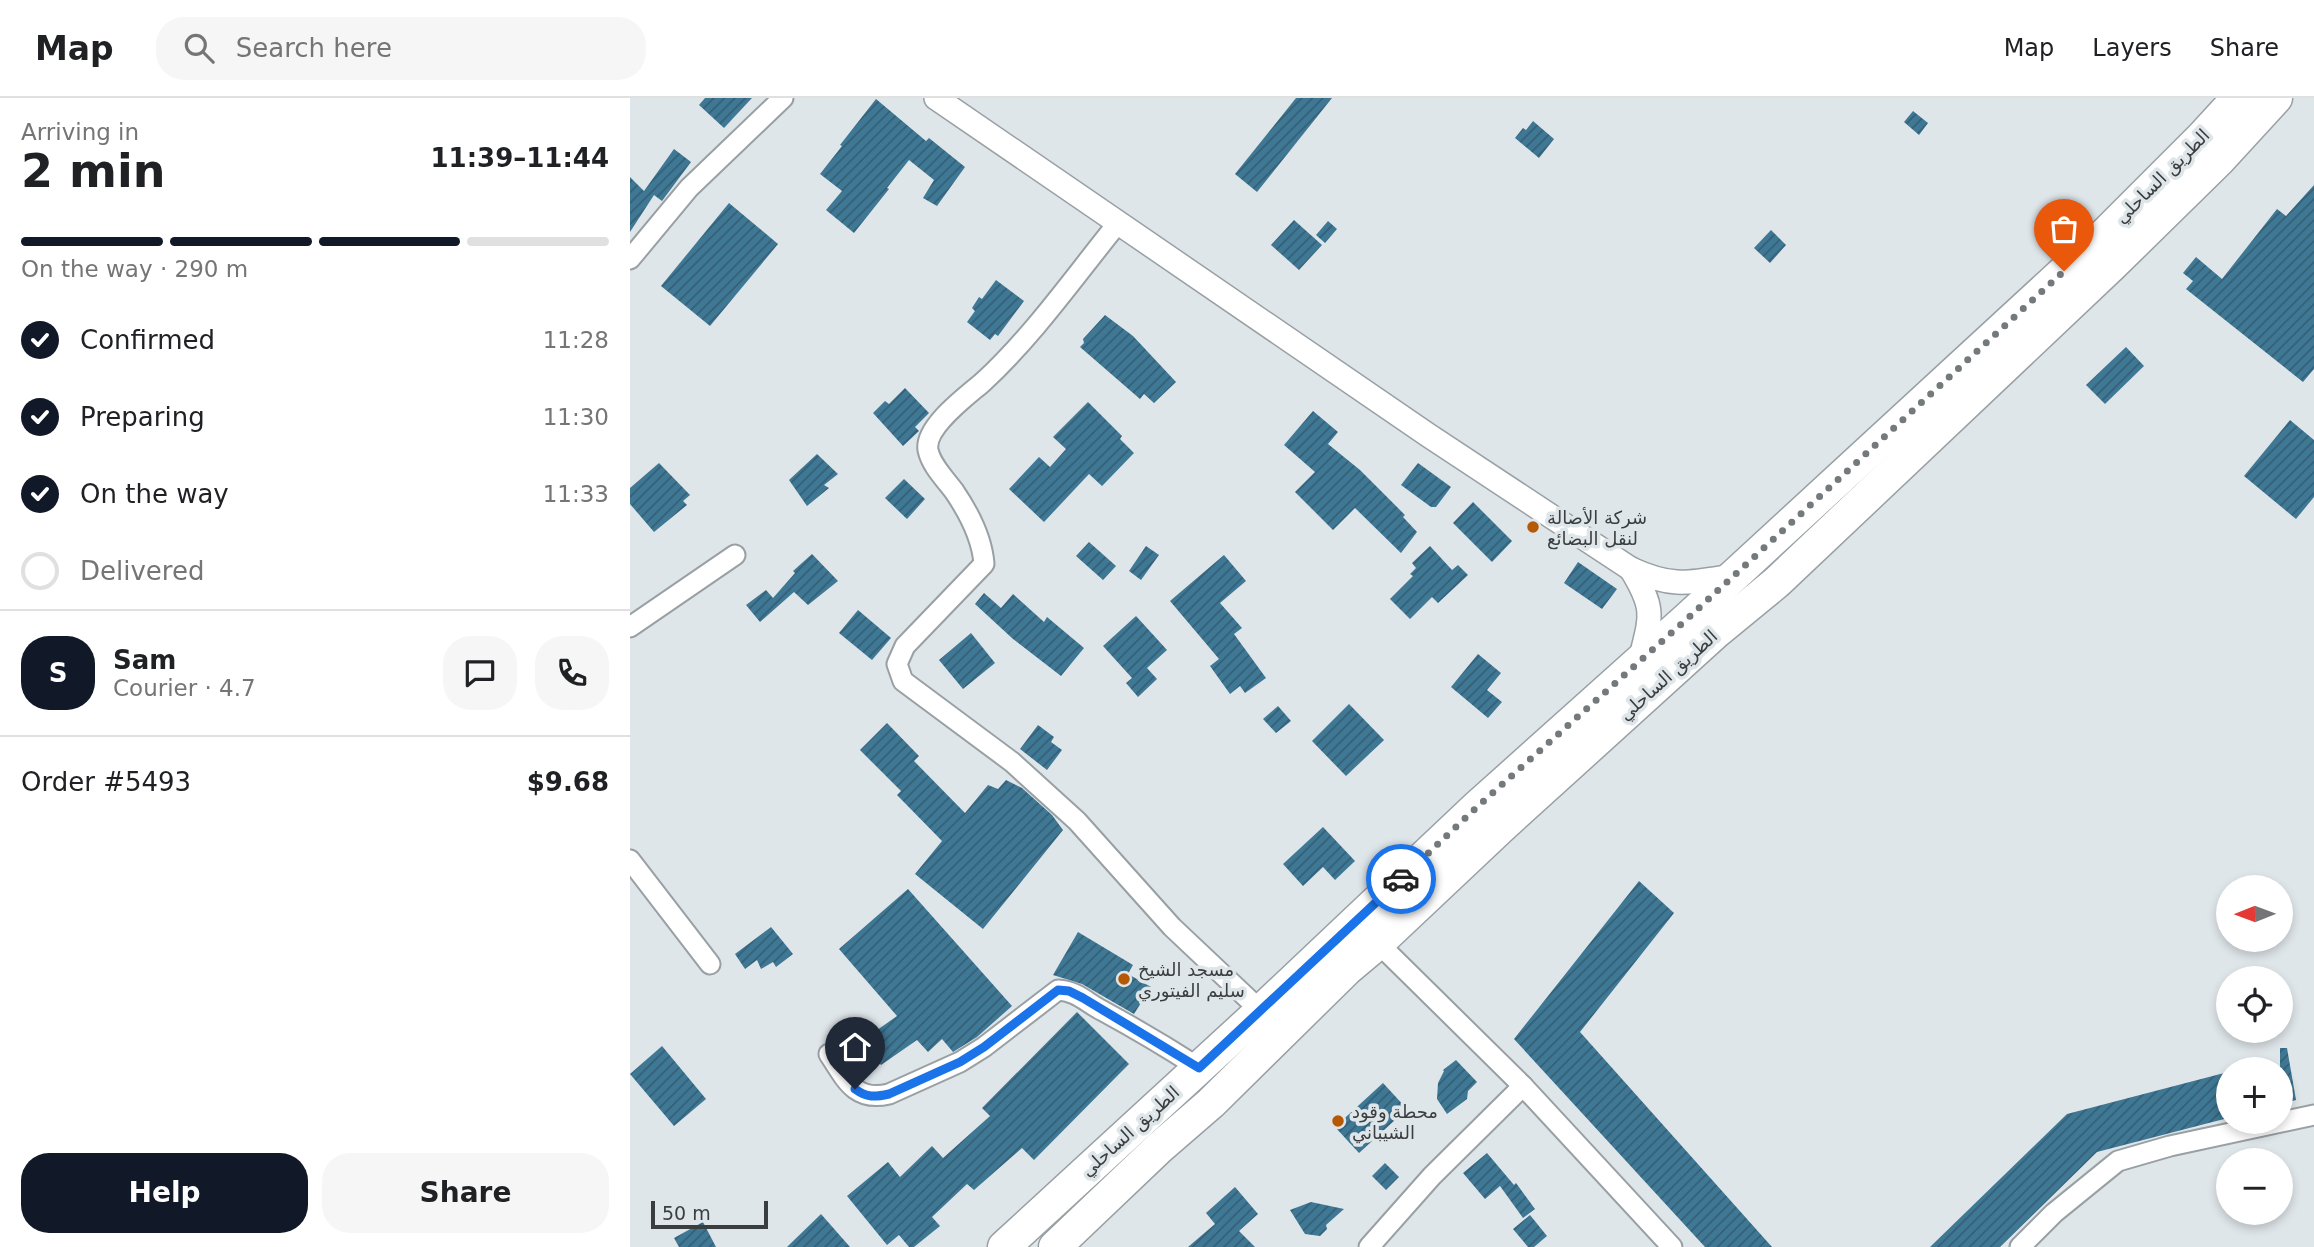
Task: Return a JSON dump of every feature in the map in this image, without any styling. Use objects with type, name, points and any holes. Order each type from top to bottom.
[{"type":"highway","name":"الطريق الساحلي","points":[[1004,1247],[1261,1011],[1478,806],[1640,662],[2116,223],[2238,98]]},
{"type":"highway","name":"الطريق الساحلي","points":[[1055,1247],[1158,1148],[1212,1103],[1347,969],[1500,828],[1715,633],[1777,582],[2112,265],[2220,159],[2276,98]]},
{"type":"highway","points":[[1478,806],[1500,828]]},
{"type":"street","points":[[630,259],[660,220],[690,188],[783,98]]},
{"type":"street","points":[[936,98],[1596,548],[1631,569],[1660,581],[1674,583],[1732,576]]},
{"type":"street","points":[[1118,223],[1009,356],[932,430],[928,449],[938,470],[956,494],[978,533],[984,564],[905,646],[897,664],[903,681],[1012,762],[1077,821],[1172,927],[1261,1011]]},
{"type":"street","points":[[630,627],[735,555]]},
{"type":"street","points":[[1631,569],[1647,600],[1650,613],[1640,662]]},
{"type":"street","points":[[630,860],[710,964]]},
{"type":"street","points":[[1378,943],[1523,1086],[1672,1247]]},
{"type":"street","points":[[829,1054],[844,1076],[864,1096],[889,1094],[960,1062],[984,1047],[1058,990],[1069,991],[1083,998],[1199,1068]]},
{"type":"street","points":[[1369,1247],[1432,1177],[1523,1086]]},
{"type":"street","points":[[2020,1247],[2054,1213],[2118,1161],[2170,1146],[2314,1115]]},
{"type":"building","points":[[705,98],[752,98],[724,128],[699,105]]},
{"type":"building","points":[[1296,98],[1332,98],[1257,192],[1235,174]]},
{"type":"building","points":[[876,99],[926,141],[929,138],[965,167],[937,206],[923,198],[934,180],[909,160],[854,233],[826,210],[842,191],[820,174]]},
{"type":"building","points":[[1913,111],[1928,123],[1919,135],[1904,122]]},
{"type":"building","points":[[1533,121],[1554,139],[1539,158],[1515,138]]},
{"type":"building","points":[[674,149],[691,162],[662,201],[654,195],[630,232],[630,177],[644,191]]},
{"type":"building","points":[[2314,185],[2314,369],[2303,382],[2186,289],[2193,281],[2183,273],[2196,257],[2222,279],[2277,209],[2286,216]]},
{"type":"building","points":[[729,203],[778,244],[710,326],[661,286]]},
{"type":"building","points":[[1294,220],[1322,245],[1299,270],[1271,245]]},
{"type":"building","points":[[1328,221],[1337,229],[1325,243],[1316,235]]},
{"type":"building","points":[[1771,230],[1786,245],[1770,263],[1754,248]]},
{"type":"building","points":[[996,280],[1024,301],[998,336],[995,334],[990,340],[967,322],[975,311],[972,308],[979,297],[982,299]]},
{"type":"building","points":[[1105,315],[1133,336],[1176,382],[1154,403],[1144,394],[1140,399],[1080,347],[1084,343],[1083,339]]},
{"type":"building","points":[[2126,347],[2144,366],[2105,404],[2086,385]]},
{"type":"building","points":[[905,388],[929,413],[915,427],[919,431],[903,446],[873,413],[885,401],[889,404]]},
{"type":"building","points":[[1088,402],[1122,436],[1120,439],[1134,453],[1102,486],[1089,474],[1044,522],[1009,489],[1039,457],[1050,467],[1066,449],[1053,437]]},
{"type":"building","points":[[1313,411],[1338,432],[1328,444],[1360,470],[1405,515],[1403,517],[1417,532],[1401,553],[1355,508],[1333,530],[1295,492],[1315,472],[1284,445]]},
{"type":"building","points":[[2290,420],[2314,440],[2314,497],[2296,519],[2244,476]]},
{"type":"building","points":[[817,454],[838,474],[824,485],[829,488],[807,506],[789,480]]},
{"type":"building","points":[[659,463],[690,495],[683,501],[687,505],[654,532],[630,504],[630,488]]},
{"type":"building","points":[[1418,463],[1451,487],[1436,507],[1431,507],[1401,485]]},
{"type":"building","points":[[904,479],[925,499],[907,519],[885,498]]},
{"type":"building","points":[[1473,502],[1512,541],[1492,562],[1453,523]]},
{"type":"building","points":[[1089,542],[1116,566],[1103,580],[1076,556]]},
{"type":"building","points":[[1146,546],[1159,555],[1141,580],[1129,571]]},
{"type":"building","points":[[1430,546],[1452,570],[1458,565],[1468,575],[1438,603],[1432,597],[1410,619],[1390,599],[1413,576],[1410,574],[1416,568],[1412,563]]},
{"type":"building","points":[[812,554],[838,581],[808,605],[794,592],[760,622],[746,605],[766,590],[773,598],[795,573],[793,571]]},
{"type":"building","points":[[1224,555],[1246,581],[1220,603],[1242,628],[1234,634],[1266,678],[1245,693],[1240,686],[1230,694],[1210,666],[1219,659],[1170,601]]},
{"type":"building","points":[[1578,562],[1617,589],[1602,609],[1564,583]]},
{"type":"building","points":[[984,593],[1001,608],[1013,594],[1044,622],[1047,617],[1084,648],[1061,676],[1013,639],[975,604]]},
{"type":"building","points":[[858,610],[891,638],[872,660],[839,633]]},
{"type":"building","points":[[1136,616],[1167,650],[1147,668],[1157,679],[1138,697],[1126,683],[1132,678],[1103,646]]},
{"type":"building","points":[[971,633],[995,663],[963,689],[939,660]]},
{"type":"building","points":[[1478,654],[1501,673],[1487,690],[1502,702],[1488,718],[1451,687]]},
{"type":"building","points":[[1349,704],[1384,740],[1346,776],[1312,741]]},
{"type":"building","points":[[1278,706],[1291,721],[1276,733],[1263,719]]},
{"type":"building","points":[[887,723],[919,756],[914,761],[965,813],[988,785],[998,789],[1006,780],[1022,788],[1052,815],[1063,830],[983,929],[915,874],[942,841],[897,795],[901,791],[860,750]]},
{"type":"building","points":[[1038,725],[1054,737],[1051,742],[1062,750],[1047,770],[1020,749]]},
{"type":"building","points":[[1323,827],[1355,861],[1335,880],[1323,867],[1303,886],[1283,864]]},
{"type":"building","points":[[1639,881],[1674,913],[1580,1032],[1772,1247],[1705,1247],[1514,1039]]},
{"type":"building","points":[[908,889],[1012,1006],[977,1037],[953,1052],[942,1039],[928,1052],[917,1040],[881,1065],[863,1040],[897,1016],[839,949]]},
{"type":"building","points":[[771,927],[793,954],[776,967],[773,962],[761,969],[757,960],[745,969],[735,954]]},
{"type":"building","points":[[1078,932],[1133,965],[1128,974],[1151,987],[1134,1014],[1082,984],[1053,975]]},
{"type":"building","points":[[1077,1012],[1129,1064],[1034,1160],[1022,1148],[974,1190],[967,1184],[932,1217],[940,1226],[914,1247],[909,1247],[899,1235],[887,1245],[847,1196],[888,1162],[900,1177],[932,1146],[943,1158],[990,1116],[982,1108]]},
{"type":"building","points":[[662,1046],[706,1099],[674,1126],[630,1074]]},
{"type":"building","points":[[2280,1048],[2287,1048],[2289,1057],[2280,1057]]},
{"type":"building","points":[[1456,1060],[1477,1082],[1468,1091],[1467,1099],[1447,1114],[1437,1099],[1438,1083],[1443,1070]]},
{"type":"building","points":[[2216,1075],[2216,1121],[2097,1152],[2000,1247],[1930,1247],[2067,1114]]},
{"type":"building","points":[[1383,1083],[1407,1109],[1359,1153],[1335,1127]]},
{"type":"building","points":[[1487,1153],[1514,1185],[1516,1183],[1535,1209],[1523,1218],[1500,1186],[1485,1199],[1463,1173]]},
{"type":"building","points":[[1385,1163],[1399,1177],[1386,1190],[1372,1176]]},
{"type":"building","points":[[1235,1187],[1258,1214],[1239,1231],[1255,1247],[1188,1247],[1215,1224],[1206,1213]]},
{"type":"building","points":[[1311,1202],[1344,1209],[1326,1225],[1327,1229],[1320,1236],[1305,1234],[1290,1210]]},
{"type":"building","points":[[821,1214],[850,1247],[787,1247]]},
{"type":"building","points":[[1530,1215],[1547,1236],[1534,1247],[1528,1247],[1513,1229]]},
{"type":"building","points":[[703,1222],[716,1247],[679,1247],[674,1238]]},
{"type":"way so far","points":[[1401,879],[2064,271]]},
{"type":"place","name":"شركة الأصالة لنقل البضائع","points":[[1533,527]]},
{"type":"place","name":"مسجد الشيخ سليم الفيتوري","points":[[1124,979]]},
{"type":"place","name":"محطة وقود الشيباني","points":[[1338,1121]]},
{"type":"route","points":[[855,1089],[864,1096],[889,1094],[960,1062],[984,1047],[1058,990],[1069,991],[1083,998],[1199,1068],[1401,879]]}]
